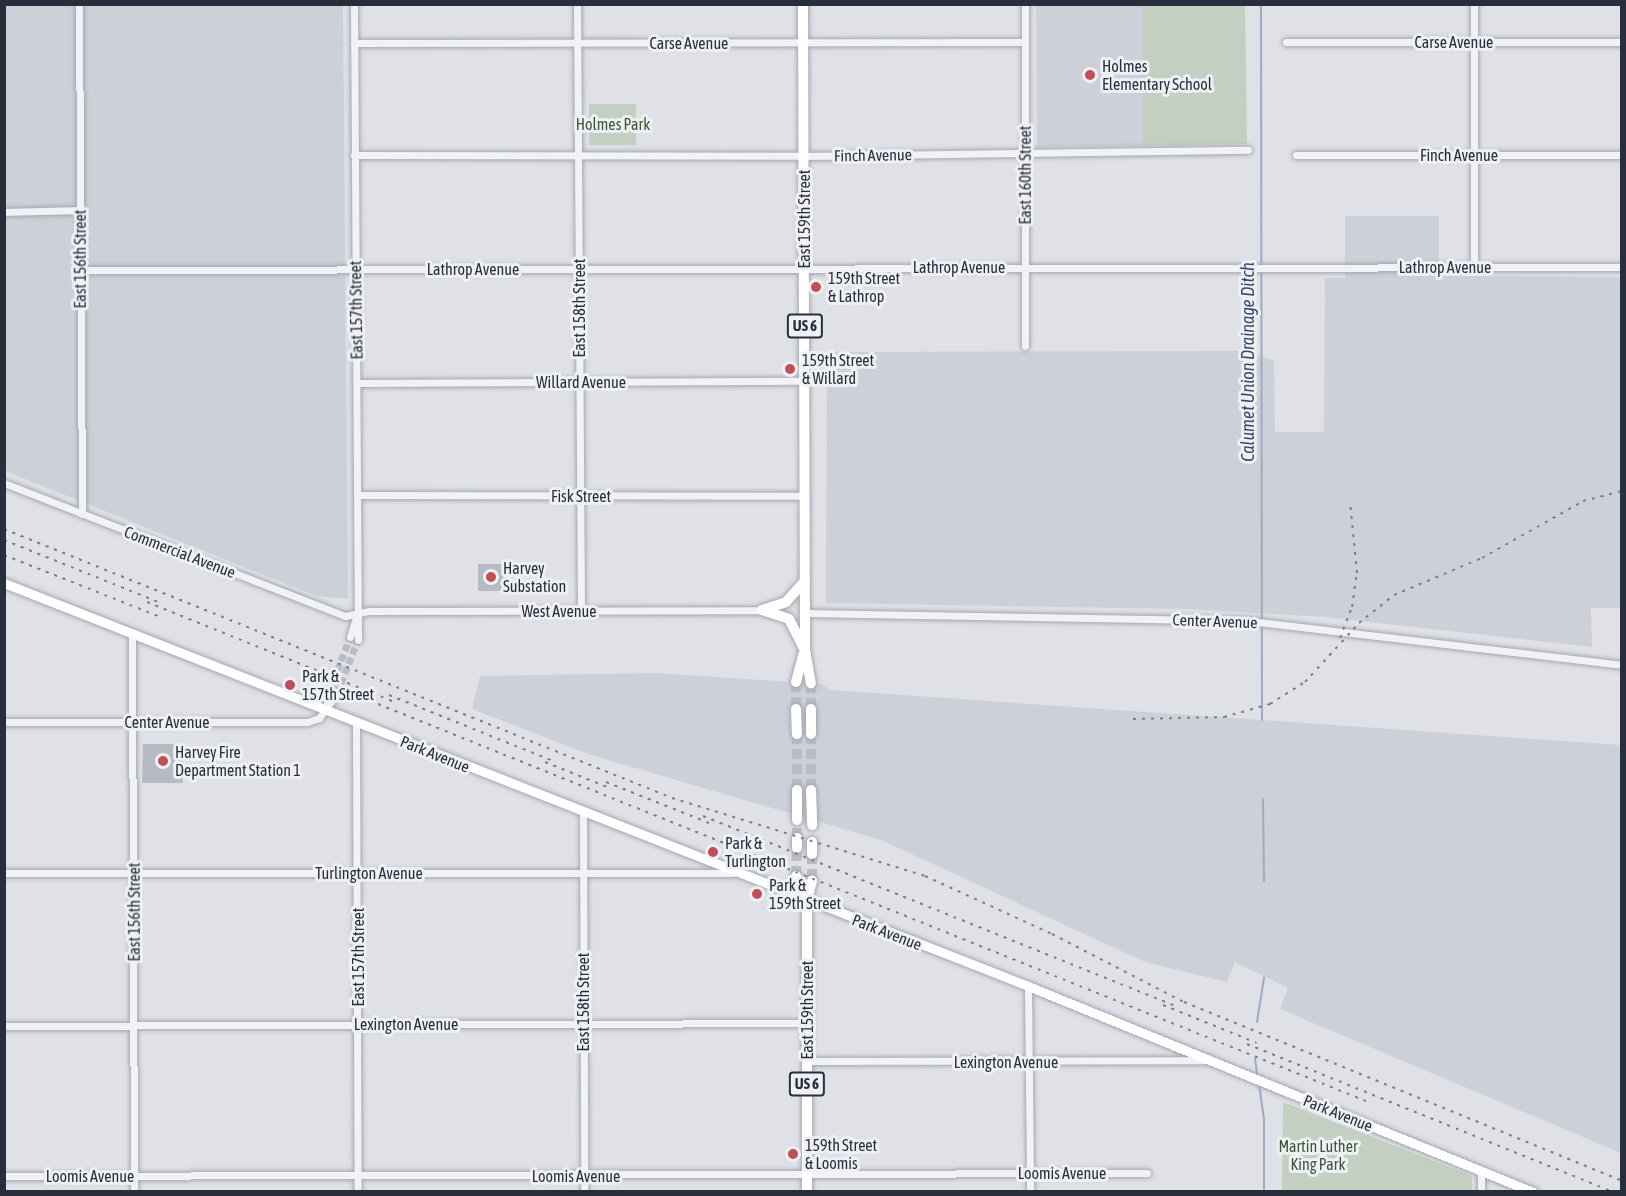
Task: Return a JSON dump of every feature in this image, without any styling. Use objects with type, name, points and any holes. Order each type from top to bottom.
[{"type":"main road","name":"East 159th Street","points":[[803,4],[805,650],[811,683]]},
{"type":"main road","points":[[762,610],[786,602],[805,581]]},
{"type":"main road","points":[[762,610],[789,619],[805,650]]},
{"type":"main road","name":"East 159th Street","points":[[796,682],[805,650]]},
{"type":"main road","points":[[796,709],[797,734]]},
{"type":"main road","points":[[811,709],[811,734]]},
{"type":"main road","points":[[797,790],[797,820]]},
{"type":"main road","points":[[812,790],[812,825]]},
{"type":"main road","points":[[812,842],[812,854]]},
{"type":"main road","name":"East 159th Street","points":[[796,876],[807,902]]},
{"type":"main road","name":"East 159th Street","points":[[807,1191],[807,902],[812,881]]},
{"type":"street","name":"East 156th Street","points":[[79,4],[82,514]]},
{"type":"street","name":"East 157th Street","points":[[354,4],[358,640]]},
{"type":"street","name":"East 158th Street","points":[[577,4],[581,610]]},
{"type":"street","name":"East 160th Street","points":[[1024,4],[1025,346]]},
{"type":"street","points":[[1474,4],[1474,267]]},
{"type":"street","name":"Carse Avenue","points":[[354,43],[1025,42]]},
{"type":"street","name":"Carse Avenue","points":[[1286,42],[1622,42]]},
{"type":"street","name":"Finch Avenue","points":[[354,155],[804,156],[1248,150]]},
{"type":"street","name":"Finch Avenue","points":[[1296,155],[1622,155]]},
{"type":"street","points":[[4,212],[80,210]]},
{"type":"street","name":"Lathrop Avenue","points":[[80,270],[1622,267]]},
{"type":"street","name":"Willard Avenue","points":[[357,383],[805,381]]},
{"type":"street","name":"Commercial Avenue","points":[[4,483],[345,616],[357,615]]},
{"type":"street","name":"Fisk Street","points":[[357,495],[805,496]]},
{"type":"street","name":"Park Avenue","points":[[4,583],[732,873],[1028,986],[1533,1191]]},
{"type":"street","name":"West Avenue","points":[[357,615],[369,611],[762,610]]},
{"type":"street","name":"Center Avenue","points":[[805,613],[1249,621],[1622,665]]},
{"type":"street","name":"East 157th Street","points":[[350,637],[357,615]]},
{"type":"street","name":"East 156th Street","points":[[132,633],[134,1191]]},
{"type":"street","points":[[325,710],[330,690]]},
{"type":"street","points":[[325,710],[337,693]]},
{"type":"street","name":"Center Avenue","points":[[4,722],[307,722],[325,710]]},
{"type":"street","name":"East 157th Street","points":[[356,722],[358,1191]]},
{"type":"street","name":"East 158th Street","points":[[583,813],[585,1191]]},
{"type":"street","name":"Turlington Avenue","points":[[4,873],[732,873]]},
{"type":"street","points":[[1028,986],[1030,1191]]},
{"type":"street","name":"Lexington Avenue","points":[[4,1026],[807,1023]]},
{"type":"street","name":"Lexington Avenue","points":[[807,1061],[1029,1062],[1205,1059]]},
{"type":"street","points":[[1481,1170],[1482,1191]]},
{"type":"street","name":"Loomis Avenue","points":[[4,1176],[807,1176],[1147,1173]]},
{"type":"shaded area","points":[[4,5],[343,5],[348,599],[316,596],[5,471]]},
{"type":"shaded area","name":"Holmes Elementary School","points":[[1036,5],[1143,5],[1143,146],[1037,147]]},
{"type":"shaded area","points":[[1345,216],[1439,216],[1439,276],[1621,277],[1621,608],[1591,608],[1592,647],[1324,617],[1189,609],[826,603],[827,352],[1242,351],[1274,360],[1275,432],[1324,432],[1325,278],[1345,278]]},
{"type":"shaded area","points":[[657,673],[821,684],[831,690],[1621,745],[1621,1153],[1280,1009],[1288,988],[1235,962],[1227,982],[1145,962],[881,840],[591,755],[472,709],[480,676]]},
{"type":"green space","points":[[1143,5],[1245,5],[1247,144],[1143,146]]},
{"type":"green space","name":"Holmes Park","points":[[589,104],[636,104],[636,145],[589,145]]},
{"type":"green space","name":"Martin Luther King Park","points":[[1283,1102],[1472,1176],[1472,1191],[1282,1191]]},
{"type":"building","name":"Harvey Substation","points":[[478,564],[505,564],[505,591],[478,591]]},
{"type":"building","name":"Harvey Fire Department Station 1","points":[[143,744],[183,744],[183,783],[142,783]]},
{"type":"waterway","name":"Calumet Union Drainage Ditch","points":[[1261,4],[1262,720]]},
{"type":"waterway","name":"Calumet Union Drainage Ditch","points":[[1263,799],[1264,881]]},
{"type":"waterway","name":"Calumet Union Drainage Ditch","points":[[1257,1022],[1264,978]]},
{"type":"waterway","name":"Calumet Union Drainage Ditch","points":[[1255,1058],[1257,1075]]},
{"type":"waterway","name":"Calumet Union Drainage Ditch","points":[[1259,1084],[1264,1118],[1264,1192]]},
{"type":"tunnel","points":[[330,690],[350,637]]},
{"type":"tunnel","points":[[337,693],[358,640]]},
{"type":"tunnel","points":[[796,682],[796,709]]},
{"type":"tunnel","points":[[811,683],[811,709]]},
{"type":"tunnel","points":[[797,734],[797,790]]},
{"type":"tunnel","points":[[811,734],[811,790]]},
{"type":"tunnel","points":[[797,820],[797,838]]},
{"type":"tunnel","points":[[796,876],[797,848]]},
{"type":"tunnel","points":[[812,854],[812,881]]},
{"type":"railway","points":[[1133,719],[1224,717],[1270,704],[1305,682],[1359,623],[1394,595],[1482,558],[1583,501],[1622,491]]},
{"type":"railway","points":[[1340,638],[1352,607],[1357,573],[1350,501]]},
{"type":"railway","points":[[4,529],[672,798],[925,876],[1052,934],[1184,1002],[1622,1181]]},
{"type":"railway","points":[[4,540],[158,602]]},
{"type":"railway","points":[[4,555],[158,616]]},
{"type":"railway","points":[[147,602],[395,702]]},
{"type":"railway","points":[[389,695],[556,762]]},
{"type":"railway","points":[[378,704],[1366,1101]]},
{"type":"railway","points":[[545,762],[612,789]]},
{"type":"railway","points":[[606,782],[709,823]]},
{"type":"railway","points":[[703,816],[1173,1005]]},
{"type":"railway","points":[[1163,1005],[1257,1043]]},
{"type":"railway","points":[[1247,1044],[1614,1192]]},
{"type":"place","name":"Holmes Elementary School","points":[[1090,75]]},
{"type":"place","name":"159th Street & Lathrop","points":[[816,287]]},
{"type":"place","name":"159th Street & Willard","points":[[790,369]]},
{"type":"place","name":"Harvey Substation","points":[[491,577]]},
{"type":"place","name":"Park & 157th Street","points":[[290,685]]},
{"type":"place","name":"Harvey Fire Department Station 1","points":[[163,761]]},
{"type":"place","name":"Park & Turlington","points":[[713,852]]},
{"type":"place","name":"Park & 159th Street","points":[[757,894]]},
{"type":"place","name":"159th Street & Loomis","points":[[793,1154]]}]
